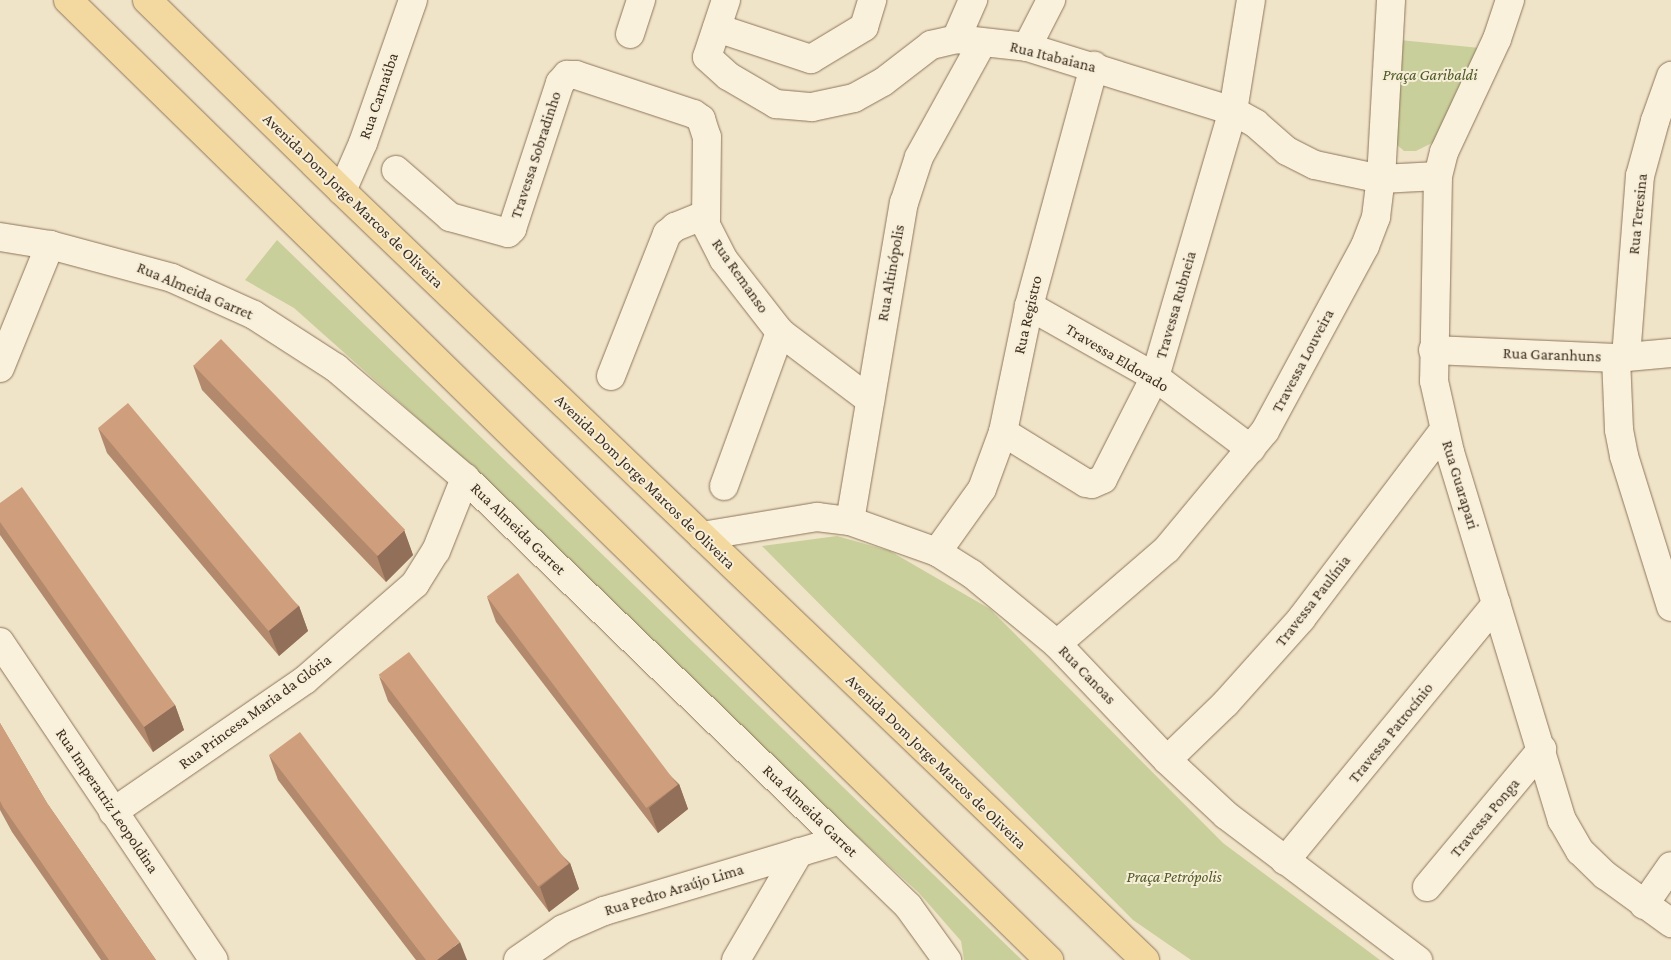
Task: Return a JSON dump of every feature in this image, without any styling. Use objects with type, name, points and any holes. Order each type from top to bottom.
[{"type":"main road","points":[[68,0],[315,245],[1049,960]]},
{"type":"main road","name":"Avenida Dom Jorge Marcos de Oliveira","points":[[147,0],[342,191],[1145,960]]},
{"type":"street","name":"Rua Carnaúba","points":[[342,191],[364,143],[412,0]]},
{"type":"street","points":[[630,34],[641,0]]},
{"type":"street","name":"Rua Itabaiana","points":[[726,0],[707,58],[762,98],[793,107],[828,106],[854,98],[883,82],[931,44],[956,39],[1027,47],[1233,110],[1304,162],[1381,179],[1438,176]]},
{"type":"street","points":[[717,28],[811,59],[864,27],[872,0]]},
{"type":"street","points":[[956,39],[973,0]]},
{"type":"street","points":[[1027,47],[1050,0]]},
{"type":"street","name":"Travessa Rubneia","points":[[1003,432],[1092,484],[1103,479],[1155,377],[1233,110],[1251,0]]},
{"type":"street","name":"Travessa Louveira","points":[[1057,644],[1167,549],[1252,449],[1265,431],[1365,246],[1376,217],[1381,179],[1391,0]]},
{"type":"street","name":"Rua Guarapari","points":[[1510,0],[1497,39],[1444,152],[1438,176],[1433,350],[1434,381],[1444,430],[1542,749],[1556,804],[1580,851],[1605,875],[1671,923]]},
{"type":"street","name":"Rua Altinópolis","points":[[850,521],[904,203],[920,157],[982,43]]},
{"type":"street","name":"Rua Registro","points":[[937,552],[982,489],[1003,432],[1029,306],[1094,66]]},
{"type":"street","name":"Travessa Sobradinho","points":[[396,170],[450,217],[508,233],[512,229],[560,83],[568,75],[576,75]]},
{"type":"street","name":"Rua Remanso","points":[[576,75],[684,110],[701,119],[707,137],[705,216],[709,233],[724,260],[780,332],[870,400]]},
{"type":"street","name":"Rua Teresina","points":[[1671,76],[1654,121],[1640,176],[1621,357],[1619,430],[1624,456],[1671,607]]},
{"type":"street","points":[[611,376],[667,234],[675,227],[705,216]]},
{"type":"street","name":"Rua Almeida Garret","points":[[0,237],[50,245],[132,264],[172,278],[254,315],[336,368],[465,478],[840,840],[908,906],[947,960]]},
{"type":"street","points":[[0,368],[50,245]]},
{"type":"street","name":"Travessa Eldorado","points":[[1029,306],[1155,377],[1252,449]]},
{"type":"street","points":[[724,486],[780,332]]},
{"type":"street","name":"Rua Garanhuns","points":[[1433,350],[1621,357],[1671,352]]},
{"type":"street","name":"Travessa Paulínia","points":[[1168,760],[1226,703],[1301,619],[1444,430]]},
{"type":"street","name":"Rua Princesa Maria da Glória","points":[[113,812],[304,680],[415,584],[436,551],[465,478]]},
{"type":"street","name":"Rua Canoas","points":[[702,536],[816,517],[850,521],[937,552],[972,574],[1057,644],[1168,760],[1226,815],[1418,960]]},
{"type":"street","name":"Travessa Patrocínio","points":[[1285,861],[1496,604]]},
{"type":"street","name":"Rua Imperatriz Leopoldina","points":[[0,642],[214,960]]},
{"type":"street","name":"Travessa Ponga","points":[[1427,887],[1542,749]]},
{"type":"street","name":"Rua Pedro Araújo Lima","points":[[518,960],[563,929],[604,911],[840,840]]},
{"type":"street","points":[[736,960],[799,852]]},
{"type":"street","points":[[1644,905],[1671,866]]},
{"type":"green space","name":"Praça Garibaldi","points":[[1400,40],[1480,48],[1456,92],[1436,141],[1416,151],[1404,151],[1396,144]]},
{"type":"green space","points":[[277,240],[1022,960],[964,960],[961,941],[919,893],[814,797],[468,463],[294,308],[245,280]]},
{"type":"green space","name":"Praça Petrópolis","points":[[837,536],[890,551],[990,609],[1223,843],[1380,960],[1191,960],[1133,920],[762,546]]},
{"type":"building","points":[[221,339],[405,530],[378,556],[194,365]]},
{"type":"building","points":[[128,403],[298,606],[268,631],[98,428]]},
{"type":"building","points":[[22,487],[175,705],[144,727],[0,522],[0,503]]},
{"type":"building","points":[[518,573],[677,785],[646,808],[487,596]]},
{"type":"building","points":[[409,652],[568,864],[538,887],[379,675]]},
{"type":"building","points":[[0,723],[47,803],[156,960],[109,960],[3,807],[0,801]]},
{"type":"building","points":[[300,732],[460,942],[437,960],[426,960],[269,755]]}]
